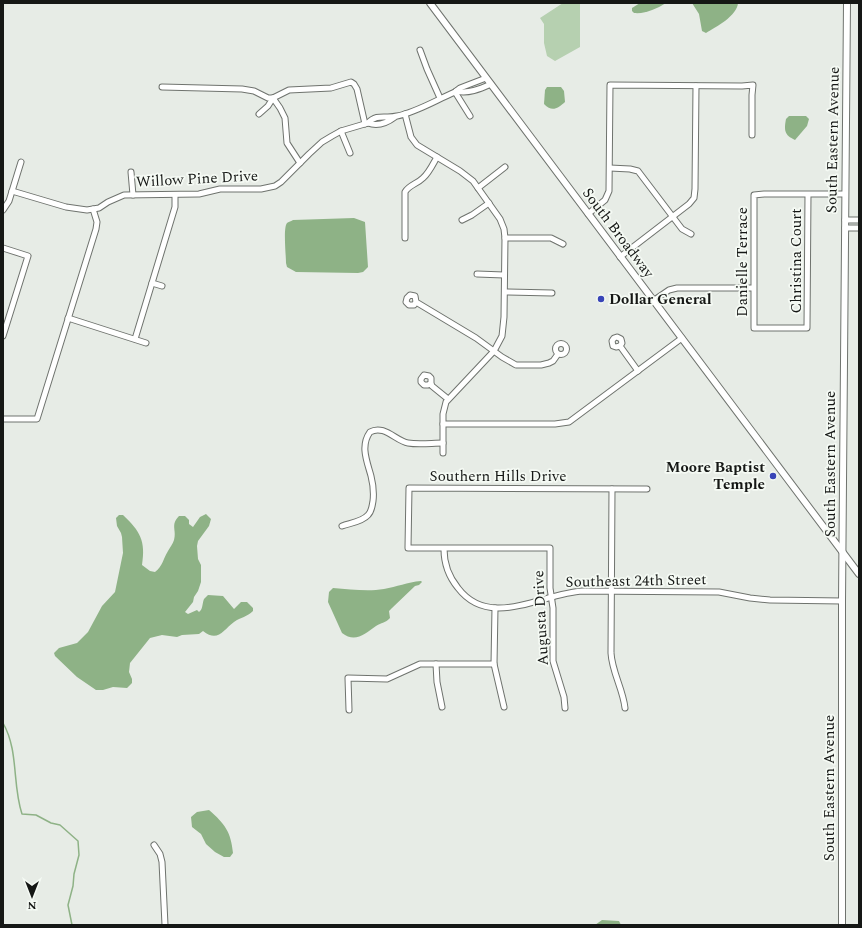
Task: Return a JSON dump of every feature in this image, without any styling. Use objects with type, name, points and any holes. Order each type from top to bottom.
[{"type":"street","name":"South Broadway","points":[[430,3],[859,574]]},
{"type":"street","name":"South Eastern Avenue","points":[[842,925],[842,552],[847,3]]},
{"type":"street","points":[[420,50],[440,98]]},
{"type":"street","points":[[354,76],[353,83],[357,89],[367,123]]},
{"type":"street","name":"Willow Pine Drive","points":[[456,92],[460,88],[486,78]]},
{"type":"street","points":[[162,88],[242,89],[254,91],[268,98],[273,98],[289,90],[321,89],[353,83]]},
{"type":"street","name":"Willow Pine Drive","points":[[367,123],[372,125],[383,124],[395,117],[456,92],[476,90],[490,84]]},
{"type":"street","points":[[588,214],[601,204],[608,196],[609,191],[610,85],[753,85],[752,135]]},
{"type":"street","points":[[620,256],[689,204],[694,194],[696,86]]},
{"type":"street","points":[[456,92],[470,116]]},
{"type":"street","points":[[259,114],[268,106],[273,98]]},
{"type":"street","points":[[273,98],[285,118],[287,143],[300,162]]},
{"type":"street","points":[[405,114],[414,141],[420,147],[467,175],[500,218],[504,229],[504,327],[502,336],[494,351],[448,399],[443,408],[443,453]]},
{"type":"street","name":"Willow Pine Drive","points":[[12,191],[78,210],[87,210],[99,208],[124,195],[199,194],[220,189],[261,189],[275,186],[281,182],[322,142],[341,131],[367,123],[379,116],[395,117]]},
{"type":"street","points":[[341,131],[350,153]]},
{"type":"street","points":[[404,238],[405,192],[410,186],[420,181],[427,174],[437,157]]},
{"type":"street","points":[[3,210],[9,202],[21,162]]},
{"type":"street","points":[[478,188],[505,167]]},
{"type":"street","points":[[610,168],[630,169],[638,172],[682,229],[692,234]]},
{"type":"street","points":[[131,172],[133,195]]},
{"type":"street","points":[[134,339],[175,207],[174,194]]},
{"type":"street","points":[[808,194],[846,194]]},
{"type":"street","name":"Danielle Terrace","points":[[754,328],[754,195],[808,194]]},
{"type":"street","name":"Christina Court","points":[[754,328],[807,328],[808,194]]},
{"type":"street","points":[[462,220],[489,203]]},
{"type":"street","points":[[3,420],[37,419],[96,229],[97,222],[93,209]]},
{"type":"street","points":[[845,220],[859,220]]},
{"type":"street","points":[[845,228],[859,228]]},
{"type":"street","points":[[505,238],[551,238],[563,244]]},
{"type":"street","points":[[3,248],[28,256],[3,336]]},
{"type":"street","points":[[477,274],[504,275]]},
{"type":"street","points":[[152,283],[162,286]]},
{"type":"street","points":[[653,301],[669,290],[677,288],[753,288]]},
{"type":"street","points":[[504,292],[552,293]]},
{"type":"street","points":[[416,302],[476,338],[509,362],[518,366],[549,364],[558,354]]},
{"type":"street","points":[[68,318],[146,343]]},
{"type":"street","points":[[443,424],[565,423],[572,420],[682,338]]},
{"type":"street","points":[[620,346],[638,371]]},
{"type":"street","points":[[431,383],[448,399]]},
{"type":"street","points":[[342,526],[364,518],[372,510],[373,487],[372,478],[366,459],[365,444],[370,432],[376,430],[383,431],[408,443],[443,443]]},
{"type":"street","name":"Southern Hills Drive","points":[[444,549],[408,548],[408,488],[647,489]]},
{"type":"street","points":[[612,489],[611,660],[623,696],[625,708]]},
{"type":"street","name":"Augusta Drive","points":[[444,549],[550,548],[550,588],[553,608],[553,661],[564,697],[565,708]]},
{"type":"street","name":"Southeast 24th Street","points":[[444,549],[448,572],[458,589],[470,600],[484,606],[495,608],[508,608],[575,592],[719,592],[758,599],[842,601]]},
{"type":"street","points":[[495,608],[494,664],[504,707]]},
{"type":"street","points":[[349,710],[348,678],[387,679],[420,664],[494,664]]},
{"type":"street","points":[[436,664],[437,682],[442,707]]},
{"type":"street","points":[[154,845],[160,854],[162,862],[165,925]]},
{"type":"shaded area","points":[[563,3],[580,3],[580,47],[555,61],[547,56],[544,43],[544,24],[540,18]]},
{"type":"shaded area","points":[[640,3],[666,3],[651,11],[634,13],[632,8]]},
{"type":"shaded area","points":[[692,3],[738,3],[737,8],[730,17],[706,33],[702,31],[699,14]]},
{"type":"shaded area","points":[[547,87],[561,87],[564,91],[565,102],[554,109],[544,104],[545,90]]},
{"type":"shaded area","points":[[789,116],[806,116],[809,119],[807,126],[795,140],[786,132],[786,119]]},
{"type":"shaded area","points":[[354,218],[365,222],[368,267],[363,272],[296,272],[287,267],[285,236],[286,226],[288,223],[293,220]]},
{"type":"shaded area","points":[[206,514],[211,519],[209,526],[198,541],[197,546],[198,559],[201,565],[201,582],[193,602],[185,612],[188,614],[197,610],[199,612],[202,608],[204,599],[208,595],[223,596],[234,609],[241,602],[247,602],[253,608],[253,611],[234,622],[216,636],[203,631],[199,634],[182,635],[177,637],[162,635],[150,638],[130,663],[129,672],[132,683],[127,688],[113,687],[103,690],[96,690],[77,677],[55,656],[54,653],[59,648],[77,643],[88,632],[102,606],[115,592],[123,553],[122,537],[117,526],[116,518],[119,515],[123,515],[134,526],[142,543],[142,565],[150,571],[155,572],[158,570],[174,541],[174,525],[176,519],[179,516],[185,516],[189,520],[189,524],[193,527],[200,517]]},
{"type":"shaded area","points":[[422,582],[419,585],[415,586],[389,611],[390,618],[388,620],[356,637],[347,636],[342,633],[328,602],[329,592],[333,588],[378,590]]},
{"type":"shaded area","points":[[209,810],[223,824],[229,834],[233,853],[230,857],[224,857],[215,852],[206,844],[201,834],[192,827],[191,817],[197,812]]},
{"type":"shaded area","points":[[602,920],[619,921],[621,925],[595,925]]},
{"type":"waterway","points":[[3,723],[11,745],[17,791],[22,814],[36,815],[51,823],[60,825],[78,841],[79,855],[68,905],[72,925]]},
{"type":"place","name":"Dollar General","points":[[601,299]]},
{"type":"place","name":"Moore Baptist Temple","points":[[773,476]]}]
